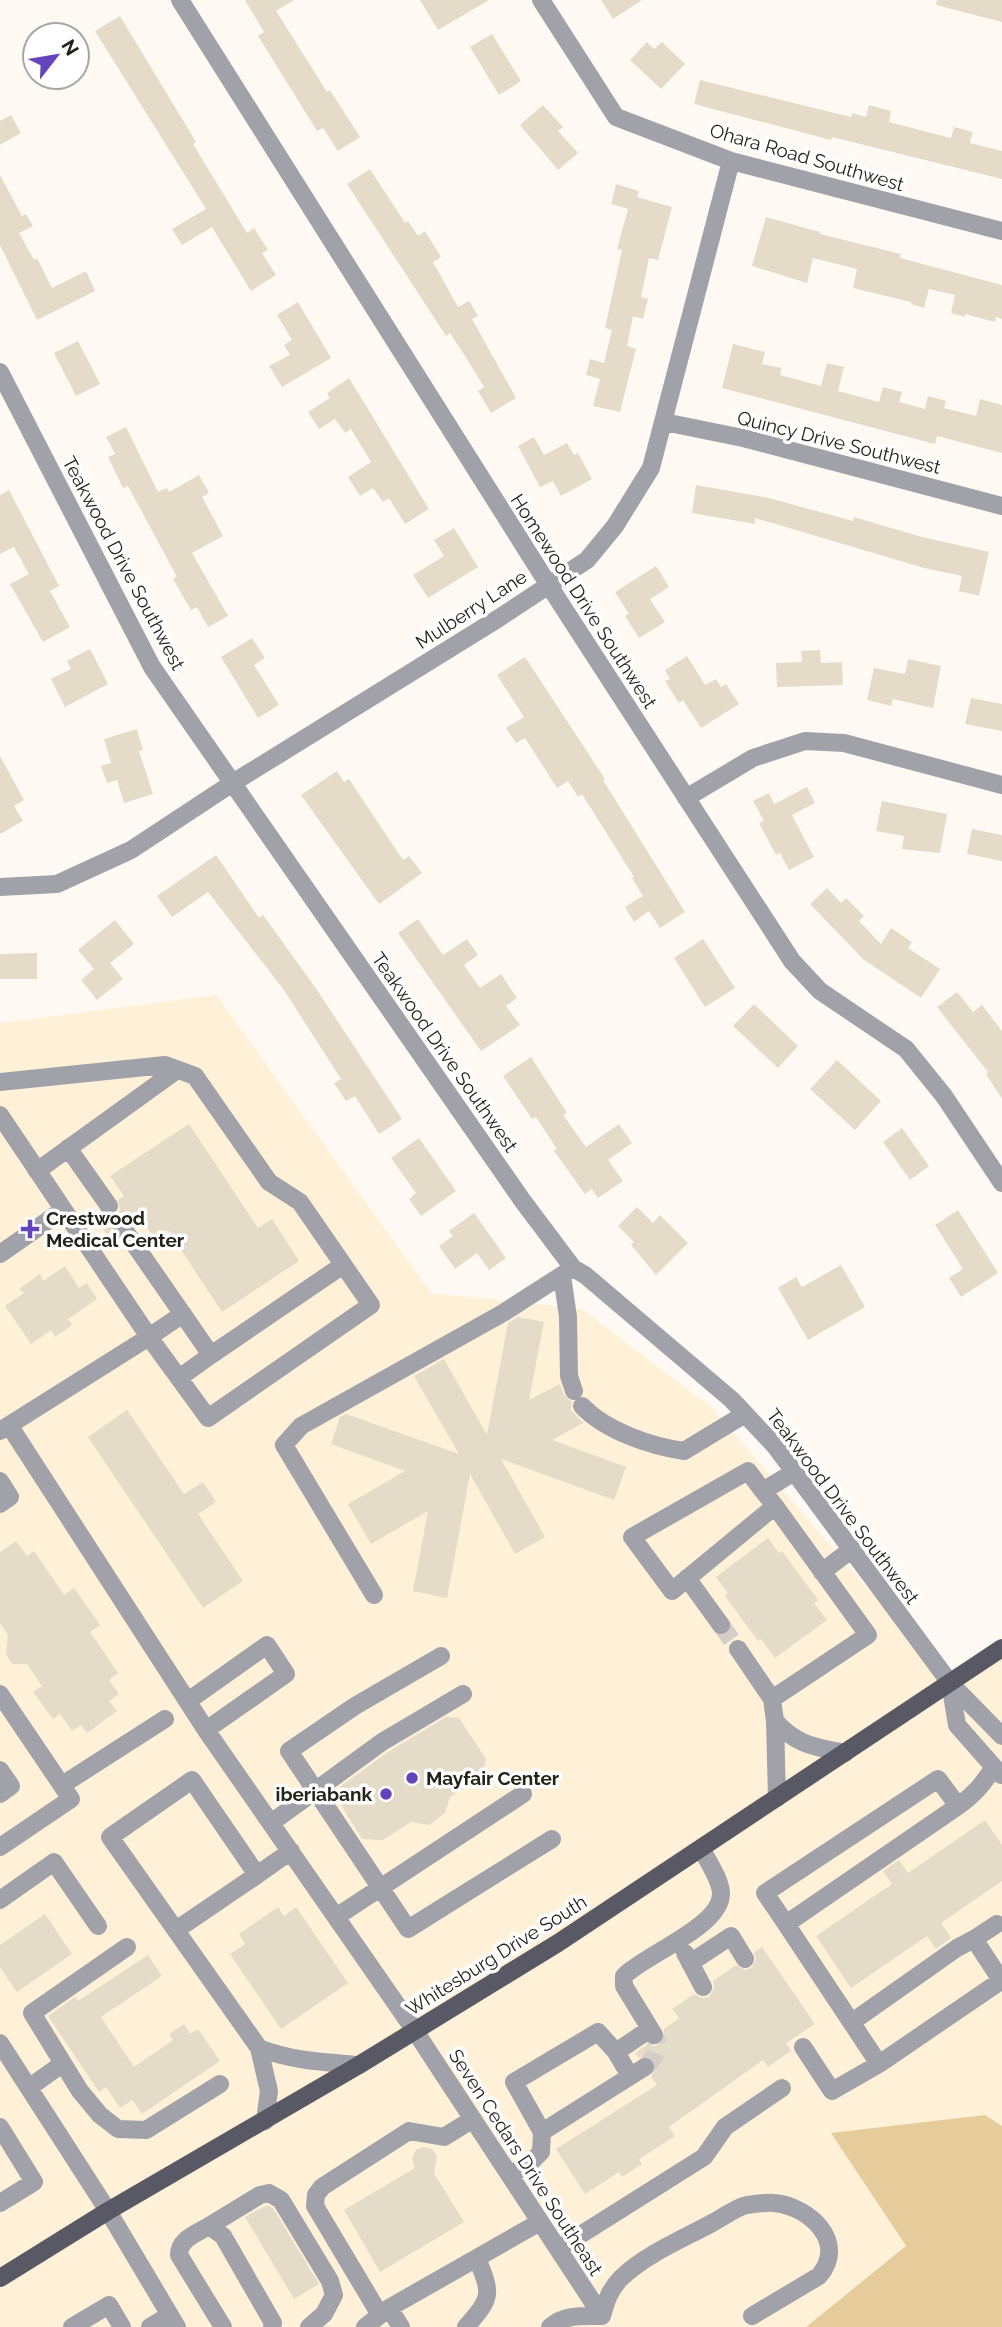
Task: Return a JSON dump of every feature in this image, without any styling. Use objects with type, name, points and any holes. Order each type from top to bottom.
[{"type":"main road","name":"Whitesburg Drive South","points":[[0,2278],[108,2211],[359,2065],[558,1943],[1002,1648]]},
{"type":"street","name":"Homewood Drive Southwest","points":[[180,0],[548,584],[792,961],[820,991],[906,1049],[944,1096],[1002,1183]]},
{"type":"street","name":"Ohara Road Southwest","points":[[541,0],[616,117],[731,161],[1002,231]]},
{"type":"street","name":"Mulberry Lane","points":[[0,887],[57,884],[131,850],[587,560],[615,526],[652,468],[731,161]]},
{"type":"street","name":"Teakwood Drive Southwest","points":[[0,372],[152,667],[522,1200],[567,1271],[606,1293],[732,1399],[775,1446],[950,1684],[1002,1736]]},
{"type":"street","name":"Quincy Drive Southwest","points":[[664,422],[757,441],[1002,506]]},
{"type":"street","points":[[686,798],[753,758],[805,741],[844,743],[1002,785]]},
{"type":"street","points":[[0,1082],[165,1065],[195,1076],[269,1182],[300,1202],[372,1306],[208,1419],[149,1337],[0,1115]]},
{"type":"street","points":[[37,1171],[177,1070]]},
{"type":"street","points":[[68,1148],[109,1206]]},
{"type":"street","points":[[0,1254],[63,1210]]},
{"type":"street","points":[[121,1225],[211,1355]]},
{"type":"street","points":[[179,1378],[343,1265]]},
{"type":"street","points":[[567,1271],[569,1376],[578,1398],[600,1421],[639,1439],[684,1451],[745,1414]]},
{"type":"street","points":[[374,1595],[284,1445],[301,1426],[503,1313],[567,1271]]},
{"type":"street","points":[[5,1428],[183,1314]]},
{"type":"street","name":"Seven Cedars Drive Southeast","points":[[5,1428],[205,1730],[415,2031],[602,2316]]},
{"type":"street","points":[[772,1699],[868,1635],[775,1506],[748,1471],[632,1537],[672,1591],[775,1506]]},
{"type":"street","points":[[763,1491],[794,1472]]},
{"type":"street","points":[[0,1480],[10,1497],[0,1504]]},
{"type":"street","points":[[822,1572],[852,1549]]},
{"type":"street","points":[[687,1578],[721,1625]]},
{"type":"street","points":[[188,1701],[267,1645],[286,1674],[205,1730]]},
{"type":"street","points":[[738,1648],[772,1699],[777,1798]]},
{"type":"street","points":[[441,1656],[355,1706],[289,1751],[408,1929],[552,1839]]},
{"type":"street","points":[[786,1924],[981,1789],[998,1772],[957,1725],[950,1684]]},
{"type":"street","points":[[0,1694],[71,1799],[0,1847]]},
{"type":"street","points":[[271,1823],[382,1742],[463,1694]]},
{"type":"street","points":[[62,1785],[165,1718]]},
{"type":"street","points":[[775,1721],[794,1739],[845,1753]]},
{"type":"street","points":[[0,1770],[11,1786],[0,1794]]},
{"type":"street","points":[[257,1875],[192,1780],[110,1837],[259,2048],[269,2091],[265,2120]]},
{"type":"street","points":[[879,2064],[765,1893],[938,1780],[957,1806]]},
{"type":"street","points":[[336,1917],[523,1794]]},
{"type":"street","points":[[616,2052],[652,2032],[624,1986],[624,1976],[634,1966],[678,1941],[717,1910],[721,1894],[719,1886],[701,1849]]},
{"type":"street","points":[[176,1930],[291,1852]]},
{"type":"street","points":[[0,1900],[54,1862],[98,1926]]},
{"type":"street","points":[[852,2022],[957,1948],[998,1924]]},
{"type":"street","points":[[690,1963],[732,1936],[744,1959]]},
{"type":"street","points":[[803,2047],[832,2091],[879,2064],[1002,1980],[974,1939]]},
{"type":"street","points":[[678,1941],[704,1987]]},
{"type":"street","points":[[127,1947],[32,2013],[62,2064],[100,2115],[118,2129],[146,2130],[220,2084]]},
{"type":"street","points":[[510,2175],[530,2163],[541,2152],[542,2132],[514,2081],[598,2032],[637,2072],[542,2132]]},
{"type":"street","points":[[0,2043],[108,2211],[173,2321],[150,2327]]},
{"type":"street","points":[[259,2048],[303,2061],[359,2065]]},
{"type":"street","points":[[30,2087],[62,2064]]},
{"type":"street","points":[[558,2249],[704,2157],[725,2127],[782,2088]]},
{"type":"street","points":[[401,2327],[384,2312],[316,2206],[316,2195],[321,2187],[409,2132],[444,2137],[473,2119]]},
{"type":"street","points":[[0,2127],[34,2182],[0,2203]]},
{"type":"street","points":[[223,2327],[179,2255],[179,2248],[184,2241],[260,2195],[268,2193],[281,2200],[330,2281],[334,2294],[324,2315],[309,2327]]},
{"type":"street","points":[[550,2327],[564,2318],[579,2315],[602,2316],[609,2293],[641,2263],[744,2205],[774,2203],[803,2212],[819,2225],[827,2238],[830,2259],[827,2267],[819,2276],[752,2316]]},
{"type":"street","points":[[365,2327],[384,2312],[540,2222]]},
{"type":"street","points":[[209,2226],[223,2236],[273,2323],[272,2327]]},
{"type":"street","points":[[466,2327],[483,2307],[488,2295],[488,2285],[477,2258]]},
{"type":"street","points":[[72,2327],[109,2305],[122,2327]]},
{"type":"shaded area","points":[[216,995],[431,1293],[582,1309],[712,1408],[949,1683],[1002,1649],[1002,2126],[985,2115],[832,2134],[906,2247],[806,2327],[0,2327],[0,1023]]},
{"type":"shaded area","points":[[985,2115],[1002,2126],[1002,2327],[806,2327],[906,2246],[831,2133]]},
{"type":"building","points":[[245,0],[294,0],[276,11],[327,92],[330,90],[360,137],[338,151],[323,128],[317,131],[258,36],[264,32]]},
{"type":"building","points":[[420,0],[489,0],[438,30]]},
{"type":"building","points":[[601,0],[642,0],[613,19]]},
{"type":"building","points":[[937,0],[1002,0],[1002,22],[936,5]]},
{"type":"building","points":[[120,16],[247,233],[254,228],[268,250],[262,253],[276,275],[251,291],[212,227],[182,245],[172,229],[206,209],[95,31]]},
{"type":"building","points":[[492,34],[521,81],[499,95],[470,47]]},
{"type":"building","points":[[647,42],[654,49],[662,42],[685,64],[661,89],[630,60]]},
{"type":"building","points":[[700,80],[851,117],[852,113],[866,117],[869,105],[891,111],[889,122],[951,138],[954,127],[973,132],[970,143],[1002,151],[1002,179],[832,137],[831,140],[694,104]]},
{"type":"building","points":[[543,105],[563,127],[558,131],[578,153],[558,170],[520,125]]},
{"type":"building","points":[[11,115],[21,133],[0,145],[0,121]]},
{"type":"building","points":[[370,169],[405,223],[408,221],[418,236],[425,231],[441,257],[433,262],[458,307],[469,301],[478,316],[472,319],[516,398],[491,413],[478,391],[484,387],[465,356],[450,333],[446,336],[347,184]]},
{"type":"building","points":[[0,175],[22,216],[26,214],[33,226],[19,233],[34,260],[37,258],[52,288],[86,271],[95,291],[37,320],[0,245]]},
{"type":"building","points":[[616,184],[639,191],[637,197],[672,207],[658,260],[649,258],[641,297],[648,299],[643,319],[633,316],[627,346],[636,349],[620,412],[593,406],[600,379],[586,375],[590,359],[604,363],[612,330],[605,328],[622,250],[617,249],[628,209],[611,204]]},
{"type":"building","points":[[766,217],[820,234],[901,254],[900,258],[1002,285],[1002,319],[996,317],[995,322],[951,313],[955,295],[929,289],[924,308],[911,302],[853,288],[857,269],[813,258],[807,283],[752,266]]},
{"type":"building","points":[[298,302],[331,358],[282,387],[269,366],[290,355],[284,345],[292,340],[277,315]]},
{"type":"building","points":[[78,341],[100,384],[76,396],[54,353]]},
{"type":"building","points":[[733,344],[765,352],[762,364],[781,368],[780,375],[821,386],[827,363],[844,367],[838,391],[879,402],[883,387],[902,392],[899,402],[925,409],[928,396],[946,401],[944,408],[976,416],[980,399],[1002,405],[1002,453],[937,436],[935,444],[722,388]]},
{"type":"building","points":[[349,378],[429,509],[405,524],[389,498],[383,502],[373,488],[360,496],[348,477],[371,462],[351,429],[345,433],[335,419],[319,429],[308,412],[330,398],[327,393]]},
{"type":"building","points":[[126,427],[158,492],[167,488],[169,492],[199,475],[209,493],[202,497],[223,536],[192,553],[228,616],[208,627],[197,607],[191,610],[173,579],[177,577],[128,486],[123,488],[108,457],[115,454],[106,437]]},
{"type":"building","points":[[534,437],[544,455],[567,443],[574,455],[578,453],[592,479],[561,496],[553,481],[540,487],[518,446]]},
{"type":"building","points":[[696,485],[769,498],[853,521],[854,517],[922,537],[989,552],[979,596],[959,591],[962,576],[924,568],[755,518],[755,524],[692,513]]},
{"type":"building","points":[[9,490],[59,586],[50,591],[70,627],[43,642],[10,584],[29,574],[14,547],[0,554],[0,495]]},
{"type":"building","points":[[454,528],[478,567],[428,598],[413,575],[444,556],[434,540]]},
{"type":"building","points":[[656,566],[669,587],[650,599],[665,622],[639,638],[625,616],[629,614],[615,592]]},
{"type":"building","points":[[252,638],[265,658],[254,665],[279,705],[258,718],[221,657]]},
{"type":"building","points":[[90,649],[108,684],[65,707],[51,679],[71,669],[67,661]]},
{"type":"building","points":[[820,650],[821,663],[842,662],[843,685],[777,687],[776,663],[802,662],[801,651]]},
{"type":"building","points":[[687,656],[705,685],[716,679],[721,687],[726,684],[739,704],[701,728],[683,700],[679,703],[665,681],[670,679],[665,670]]},
{"type":"building","points":[[525,657],[605,779],[603,780],[685,912],[660,928],[649,911],[634,922],[625,907],[643,896],[582,794],[578,797],[568,781],[557,788],[525,738],[516,743],[506,728],[524,717],[497,675]]},
{"type":"building","points":[[908,659],[941,666],[933,708],[893,699],[891,706],[867,700],[874,668],[905,674]]},
{"type":"building","points":[[971,698],[1002,704],[1002,731],[965,724]]},
{"type":"building","points":[[137,729],[143,750],[139,751],[153,794],[124,803],[117,780],[107,783],[101,766],[111,763],[104,739]]},
{"type":"building","points":[[0,756],[24,800],[14,806],[23,821],[0,834]]},
{"type":"building","points":[[337,771],[344,782],[349,779],[403,860],[409,856],[422,873],[379,904],[301,795]]},
{"type":"building","points":[[807,787],[815,803],[792,815],[814,857],[789,870],[780,853],[776,855],[759,823],[764,821],[753,801],[769,793],[774,804]]},
{"type":"building","points":[[882,801],[947,814],[940,853],[902,849],[904,836],[876,831]]},
{"type":"building","points":[[972,829],[1002,835],[1002,861],[967,854]]},
{"type":"building","points":[[216,855],[259,918],[263,915],[315,987],[402,1119],[379,1134],[355,1096],[346,1101],[334,1083],[341,1079],[284,990],[208,892],[172,917],[157,896]]},
{"type":"building","points":[[827,888],[841,903],[846,898],[864,916],[859,921],[881,944],[891,928],[912,942],[908,948],[940,969],[921,998],[864,960],[810,904]]},
{"type":"building","points":[[418,919],[443,955],[467,939],[478,955],[464,965],[480,988],[501,974],[517,998],[506,1006],[520,1025],[481,1051],[398,933]]},
{"type":"building","points":[[115,920],[134,944],[110,963],[123,979],[97,1000],[81,980],[94,969],[78,950]]},
{"type":"building","points":[[703,939],[735,988],[705,1007],[674,958]]},
{"type":"building","points":[[37,953],[37,979],[0,979],[0,954]]},
{"type":"building","points":[[957,992],[973,1012],[982,1005],[1002,1031],[1002,1099],[986,1074],[988,1072],[937,1007]]},
{"type":"building","points":[[754,1004],[798,1046],[778,1068],[733,1026]]},
{"type":"building","points":[[531,1057],[567,1113],[563,1115],[586,1147],[619,1124],[632,1143],[608,1160],[623,1181],[598,1198],[592,1189],[585,1194],[554,1151],[557,1149],[536,1117],[532,1119],[503,1076]]},
{"type":"building","points":[[837,1060],[881,1101],[855,1130],[810,1089]]},
{"type":"building","points":[[189,1124],[258,1228],[272,1219],[299,1261],[222,1312],[168,1230],[155,1239],[137,1214],[130,1219],[125,1214],[116,1215],[120,1210],[118,1200],[124,1196],[110,1176]]},
{"type":"building","points":[[902,1128],[929,1166],[910,1180],[883,1142]]},
{"type":"building","points":[[419,1138],[456,1191],[421,1216],[409,1199],[416,1193],[391,1158]]},
{"type":"building","points":[[637,1207],[653,1223],[660,1215],[688,1243],[656,1275],[631,1245],[634,1242],[618,1226]]},
{"type":"building","points":[[958,1210],[998,1273],[961,1297],[949,1278],[963,1269],[935,1225]]},
{"type":"building","points":[[100,1212],[105,1217],[114,1216],[111,1221],[112,1231],[107,1235],[94,1216]]},
{"type":"building","points":[[474,1213],[506,1258],[489,1270],[477,1253],[455,1269],[439,1246],[453,1236],[449,1231]]},
{"type":"building","points":[[841,1265],[865,1307],[808,1340],[778,1288],[796,1277],[802,1287]]},
{"type":"building","points":[[65,1266],[79,1288],[87,1283],[97,1299],[68,1319],[72,1325],[55,1337],[51,1330],[31,1344],[5,1306],[24,1293],[19,1289],[40,1274],[43,1281]]},
{"type":"building","points":[[518,1317],[544,1322],[529,1400],[560,1384],[564,1395],[572,1402],[571,1410],[583,1423],[552,1440],[626,1467],[614,1500],[501,1459],[545,1537],[515,1554],[470,1474],[447,1598],[413,1591],[428,1511],[371,1544],[348,1504],[405,1471],[331,1444],[340,1417],[346,1414],[459,1454],[414,1376],[444,1359],[487,1435],[508,1323]]},
{"type":"building","points":[[127,1410],[184,1494],[203,1482],[216,1502],[198,1514],[243,1581],[203,1608],[88,1437]]},
{"type":"building","points":[[768,1538],[779,1553],[782,1551],[818,1600],[814,1603],[827,1620],[775,1658],[761,1639],[758,1641],[725,1596],[728,1593],[716,1577]]},
{"type":"building","points":[[16,1541],[27,1556],[34,1551],[64,1595],[74,1588],[100,1625],[90,1632],[118,1673],[109,1680],[119,1694],[109,1701],[117,1711],[87,1733],[81,1725],[72,1731],[60,1714],[53,1719],[33,1692],[42,1686],[27,1664],[12,1664],[6,1654],[8,1635],[0,1623],[0,1552]]},
{"type":"building","name":"Mayfair Center","points":[[446,1717],[459,1718],[486,1759],[482,1777],[450,1797],[445,1813],[429,1825],[411,1822],[383,1840],[362,1839],[338,1800],[341,1786],[388,1752]]},
{"type":"building","points":[[985,1820],[1002,1845],[1002,1881],[941,1923],[951,1938],[936,1949],[927,1936],[851,1988],[816,1936],[892,1884],[883,1871],[899,1860],[908,1873]]},
{"type":"building","points":[[278,1907],[284,1916],[296,1907],[348,1983],[281,2029],[230,1954],[245,1944],[239,1934]]},
{"type":"building","points":[[45,1914],[72,1954],[17,1992],[0,1967],[0,1945]]},
{"type":"building","points":[[762,1947],[815,2024],[786,2043],[791,2051],[768,2067],[763,2060],[669,2127],[675,2136],[639,2159],[642,2164],[622,2177],[619,2172],[585,2194],[556,2149],[657,2085],[651,2077],[656,2067],[654,2060],[645,2056],[639,2058],[635,2053],[648,2044],[655,2046],[664,2041],[664,2029],[679,2018],[672,2009],[694,1994],[702,1998],[709,1997],[714,1988],[713,1981],[736,1965],[745,1970],[751,1968],[756,1959],[754,1952]]},
{"type":"building","points":[[148,1955],[162,1976],[101,2017],[134,2067],[173,2040],[169,2034],[184,2024],[190,2034],[198,2029],[220,2061],[142,2114],[132,2100],[120,2108],[106,2087],[99,2092],[48,2016],[75,1997],[78,2001]]},
{"type":"building","points":[[424,2147],[432,2149],[437,2156],[434,2173],[464,2222],[380,2272],[344,2210],[415,2168],[412,2159],[416,2150]]},
{"type":"building","points":[[267,2205],[273,2208],[319,2284],[294,2299],[245,2217]]},
{"type":"tunnel","points":[[721,1625],[738,1649]]},
{"type":"tunnel","points":[[645,2067],[656,2053],[654,2035]]},
{"type":"place","name":"Crestwood Medical Center","points":[[30,1229]]},
{"type":"place","name":"Mayfair Center","points":[[412,1778]]},
{"type":"place","name":"iberiabank","points":[[386,1794]]}]
